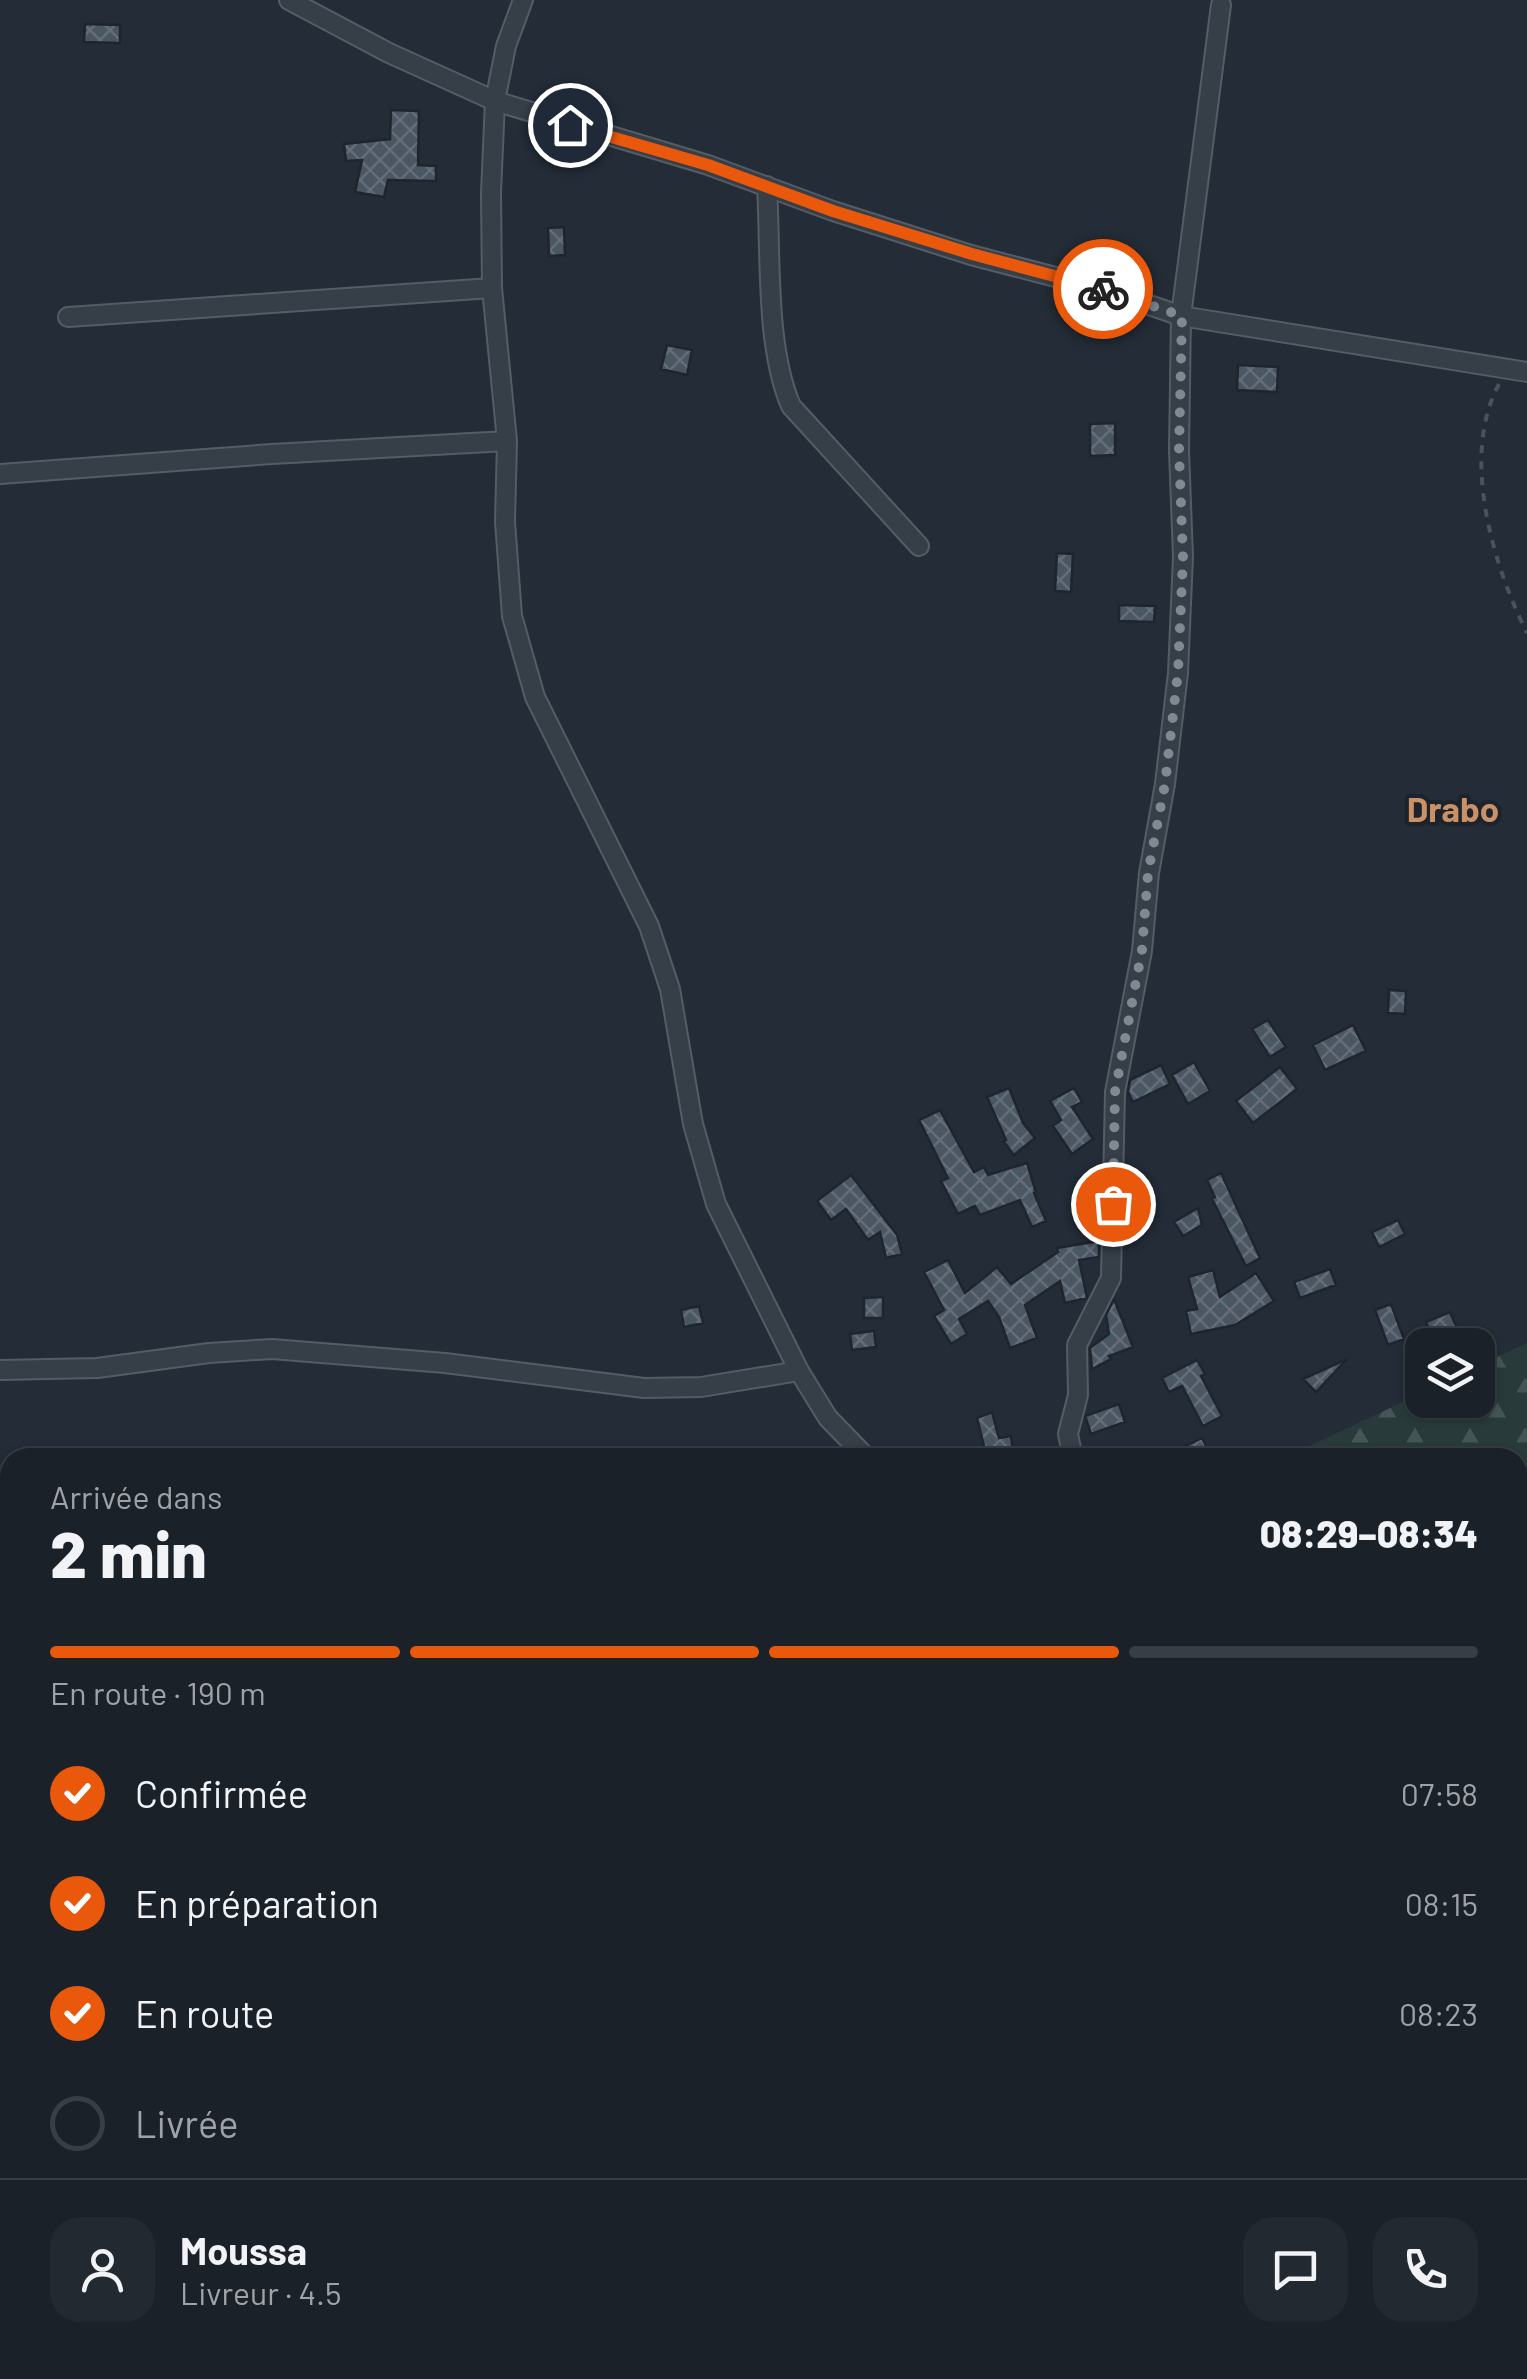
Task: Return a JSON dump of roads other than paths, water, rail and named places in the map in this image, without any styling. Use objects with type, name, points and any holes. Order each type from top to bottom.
[{"type":"street","points":[[288,0],[389,53],[495,101],[768,186],[937,244],[1109,291],[1182,316],[1520,372]]},
{"type":"street","points":[[523,0],[506,46],[495,101],[492,288],[508,442],[505,522],[512,616],[535,697],[648,926],[670,989],[692,1124],[716,1204],[799,1372],[828,1418],[857,1448]]},
{"type":"street","points":[[1070,1448],[1068,1434],[1078,1395],[1077,1345],[1111,1278],[1115,1092],[1142,950],[1148,873],[1165,784],[1178,672],[1183,558],[1179,451],[1182,316],[1221,5]]},
{"type":"street","points":[[768,186],[780,381],[791,406],[919,546]]},
{"type":"street","points":[[68,317],[492,288]]},
{"type":"street","points":[[0,474],[508,442]]},
{"type":"street","points":[[0,1370],[97,1368],[272,1349],[445,1364],[644,1388],[701,1388],[799,1372]]},
{"type":"district","name":"Drabo","points":[[1453,808]]}]
